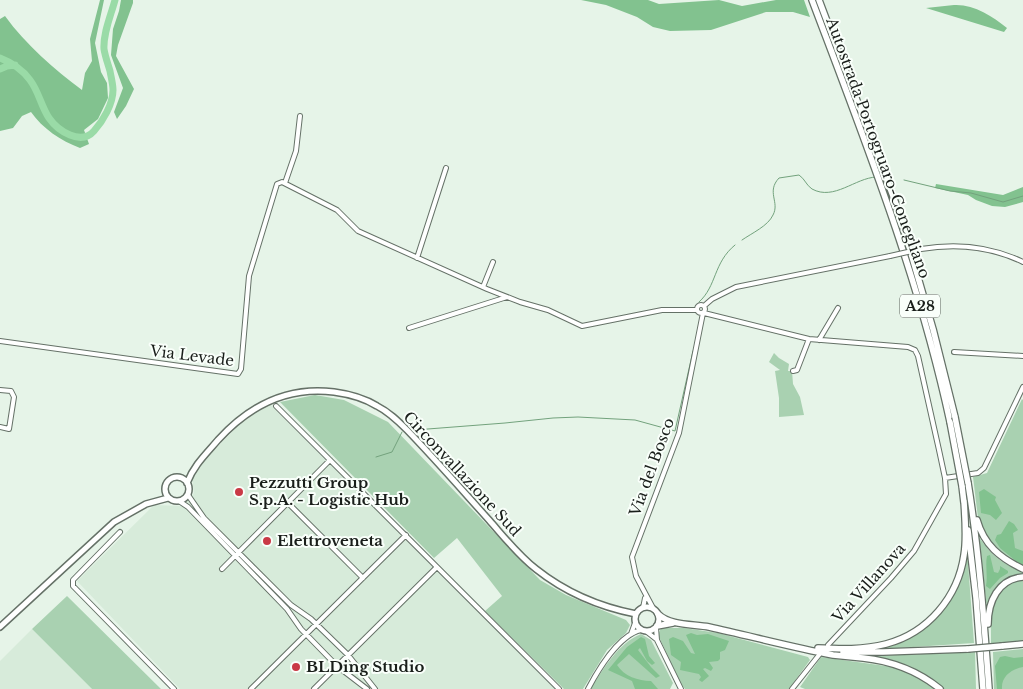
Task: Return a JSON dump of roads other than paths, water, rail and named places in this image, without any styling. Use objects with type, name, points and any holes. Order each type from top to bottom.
[{"type":"highway","name":"Autostrada Portogruaro-Conegliano","points":[[812,0],[827,31],[866,135],[889,189],[914,260],[955,417],[965,484],[964,501],[976,598],[983,689]]},
{"type":"highway","name":"Autostrada Portogruaro-Conegliano","points":[[819,0],[827,31]]},
{"type":"highway","name":"Autostrada Portogruaro-Conegliano","points":[[866,135],[928,331],[965,484],[970,497],[983,596],[989,689]]},
{"type":"highway","points":[[970,497],[978,525],[986,542],[1000,557],[1023,569]]},
{"type":"highway","points":[[803,648],[858,648],[885,644],[907,636],[928,622],[949,596],[960,574],[964,553],[964,501]]},
{"type":"highway","points":[[989,689],[991,670],[988,618],[991,602],[1002,585],[1012,579],[1023,577]]},
{"type":"highway","points":[[658,614],[663,618],[677,622],[891,664],[916,673],[940,689]]},
{"type":"highway","points":[[657,627],[677,622]]},
{"type":"highway","points":[[803,648],[847,652],[968,649],[1023,644]]},
{"type":"main road","name":"Circonvallazione Sud","points":[[187,483],[194,467],[239,419],[250,411],[272,399],[300,392],[316,391],[348,394],[378,406],[392,416],[407,430],[509,544],[536,569],[584,598],[605,607],[624,612],[635,619]]},
{"type":"main road","points":[[146,504],[164,489],[168,480],[180,477],[194,467]]},
{"type":"main road","points":[[164,489],[168,498],[173,501],[184,499],[188,495],[189,489],[187,483],[180,477]]},
{"type":"main road","points":[[0,627],[121,517],[146,504],[168,498]]},
{"type":"main road","points":[[643,608],[652,608],[658,614],[659,622],[657,627],[644,631],[635,619],[643,608]]},
{"type":"street","points":[[300,116],[296,151],[285,183],[337,210],[358,231],[506,297],[548,310],[582,326],[662,310],[697,310],[699,313],[819,340],[838,308]]},
{"type":"street","points":[[417,258],[446,168]]},
{"type":"street","name":"Via Levade","points":[[0,340],[238,374],[241,369],[249,276],[277,184],[285,183]]},
{"type":"street","points":[[697,310],[698,306],[704,306],[712,299],[736,286],[921,249],[957,246],[984,248],[1023,262]]},
{"type":"street","points":[[483,287],[493,262]]},
{"type":"street","points":[[409,328],[506,297]]},
{"type":"street","points":[[703,313],[706,309],[704,306]]},
{"type":"street","name":"Via del Bosco","points":[[652,608],[634,570],[632,557],[679,433],[703,313]]},
{"type":"street","points":[[793,371],[798,370],[809,339]]},
{"type":"street","name":"Via Villanova","points":[[819,340],[908,347],[914,350],[918,356],[946,494],[914,551],[885,585],[828,645]]},
{"type":"street","points":[[954,352],[1023,356]]},
{"type":"street","points":[[944,478],[978,472],[984,468],[1023,387]]},
{"type":"street","points":[[0,390],[11,391],[14,397],[9,429],[0,428]]},
{"type":"street","points":[[276,406],[559,689]]},
{"type":"street","points":[[222,569],[330,460]]},
{"type":"street","points":[[188,495],[204,518],[292,605],[317,624],[348,655],[375,689]]},
{"type":"street","points":[[179,501],[188,507],[287,609],[306,635],[337,666],[367,689]]},
{"type":"street","points":[[288,503],[363,578]]},
{"type":"street","points":[[120,532],[73,580],[72,586],[174,689]]},
{"type":"street","points":[[251,689],[406,535]]},
{"type":"street","points":[[314,689],[437,567]]},
{"type":"street","points":[[643,608],[645,596]]},
{"type":"street","points":[[629,636],[635,619]]},
{"type":"street","points":[[657,627],[657,640],[680,687],[675,689]]},
{"type":"street","points":[[588,689],[608,656],[629,636],[644,631],[657,640]]},
{"type":"street","points":[[792,689],[819,655]]},
{"type":"waterway","points":[[0,58],[17,67],[27,76],[36,89],[49,118],[58,128],[76,137],[89,135],[104,117],[113,95],[110,71],[104,52],[104,43],[115,0]]},
{"type":"waterway","points":[[0,69],[15,65]]},
{"type":"waterway","points":[[742,240],[764,226],[771,219],[775,210],[773,192],[775,183],[779,178],[799,175],[812,189],[828,192],[876,177]]},
{"type":"waterway","points":[[904,180],[950,191],[971,193],[1003,202],[1023,196]]},
{"type":"waterway","points":[[699,302],[709,289],[723,259],[735,245]]},
{"type":"waterway","points":[[415,430],[578,417],[635,420],[675,431],[693,351]]},
{"type":"waterway","points":[[376,457],[392,452],[402,432]]},
{"type":"place","name":"Pezzutti Group S.p.A. - Logistic Hub","points":[[239,492]]},
{"type":"place","name":"Elettroveneta","points":[[267,541]]},
{"type":"place","name":"BLDing Studio","points":[[296,667]]}]
